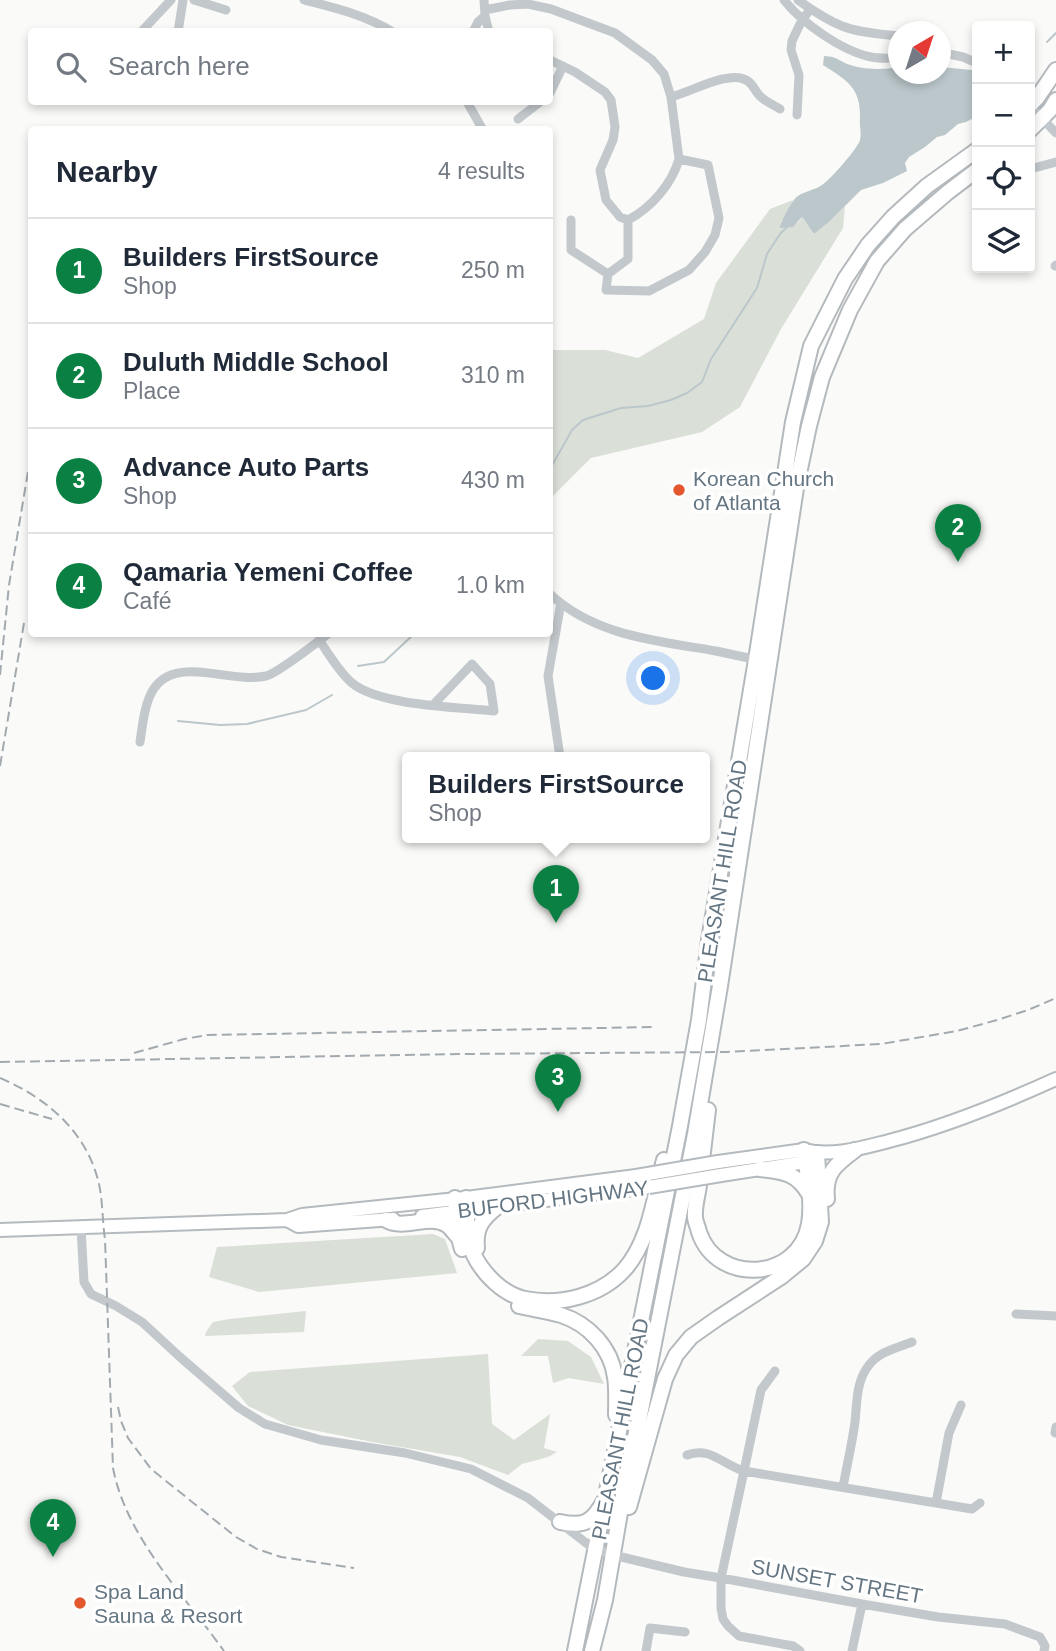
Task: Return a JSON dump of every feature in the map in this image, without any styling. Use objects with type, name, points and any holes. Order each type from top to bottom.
[{"type":"highway","points":[[1035,110],[1037,98],[1056,70]]},
{"type":"highway","points":[[1035,110],[1056,100]]},
{"type":"highway","name":"PLEASANT HILL ROAD","points":[[592,1651],[605,1600],[627,1472],[695,1134],[720,986],[793,422],[811,346],[845,279],[876,236],[927,186],[972,154]]},
{"type":"highway","name":"PLEASANT HILL ROAD","points":[[575,1651],[678,1139],[699,1020],[709,940],[762,661],[809,426],[822,377],[850,310],[877,261],[905,229],[972,174]]},
{"type":"highway","points":[[720,986],[718,1033],[695,1217],[702,1241],[710,1253],[728,1265],[755,1271],[777,1266],[791,1256],[802,1244],[809,1226],[809,1155]]},
{"type":"highway","points":[[461,1205],[468,1242],[475,1258],[490,1278],[505,1290],[524,1299],[554,1301],[580,1297],[596,1290],[624,1270],[638,1250],[646,1228],[699,1020]]},
{"type":"highway","points":[[718,1318],[763,1298],[802,1271],[816,1255],[824,1240],[828,1222],[826,1189],[829,1177],[835,1165],[855,1150]]},
{"type":"highway","points":[[613,1555],[665,1379],[676,1355],[691,1337],[796,1265],[815,1241],[821,1222],[809,1155]]},
{"type":"highway","points":[[760,1169],[791,1175],[799,1180],[809,1195]]},
{"type":"highway","points":[[458,1238],[461,1205]]},
{"type":"highway","points":[[497,1207],[480,1223],[477,1232],[476,1246],[480,1258],[493,1275],[506,1285],[523,1293],[554,1301]]},
{"type":"highway","points":[[386,1220],[395,1225],[436,1221],[448,1226],[458,1238],[470,1266],[482,1283],[497,1296],[517,1306],[560,1314],[588,1329],[599,1340],[609,1355],[615,1374],[616,1451]]},
{"type":"highway","points":[[560,1522],[583,1524],[592,1518],[608,1493]]},
{"type":"main road","name":"BUFORD HIGHWAY","points":[[287,1220],[298,1226],[386,1220],[461,1205],[497,1207],[720,1168],[855,1150],[971,1115],[1056,1079]]},
{"type":"main road","name":"BUFORD HIGHWAY","points":[[720,1168],[760,1169],[809,1155]]},
{"type":"main road","name":"BUFORD HIGHWAY","points":[[0,1230],[287,1220],[302,1215],[461,1205],[637,1182]]},
{"type":"street","points":[[145,28],[171,0]]},
{"type":"street","points":[[179,28],[183,0]]},
{"type":"street","points":[[194,0],[226,10]]},
{"type":"street","points":[[304,0],[349,11],[387,28]]},
{"type":"street","points":[[784,0],[803,20],[849,50],[874,58],[888,58]]},
{"type":"street","points":[[798,0],[843,26],[888,35]]},
{"type":"street","points":[[485,9],[528,4],[551,9],[615,33],[652,60],[664,74],[671,97],[679,159],[659,194],[643,211],[628,220]]},
{"type":"street","points":[[475,28],[485,9]]},
{"type":"street","points":[[485,9],[488,28]]},
{"type":"street","points":[[797,115],[799,75],[791,50],[792,41],[810,9]]},
{"type":"street","points":[[951,55],[972,60]]},
{"type":"street","points":[[553,61],[575,72],[605,92],[611,100],[615,127],[613,140],[600,170],[606,200],[620,217],[628,220]]},
{"type":"street","points":[[553,87],[563,66]]},
{"type":"street","points":[[671,97],[733,76],[748,80],[761,97],[780,109]]},
{"type":"street","points":[[469,105],[481,126]]},
{"type":"street","points":[[518,119],[536,105]]},
{"type":"street","points":[[1035,110],[1056,133]]},
{"type":"street","points":[[628,220],[628,259],[608,274],[606,290],[649,291],[689,270],[705,252],[716,235],[719,218],[708,165],[679,159]]},
{"type":"street","points":[[1035,168],[1056,162]]},
{"type":"street","points":[[571,220],[571,250],[608,274]]},
{"type":"street","points":[[553,596],[584,618],[614,631],[762,661]]},
{"type":"street","points":[[559,752],[548,676],[561,603]]},
{"type":"street","points":[[140,742],[147,702],[158,684],[173,674],[188,671],[250,678],[270,676],[324,637]]},
{"type":"street","points":[[319,640],[350,682],[359,688],[397,701],[433,705],[495,711],[490,684],[472,664],[433,705]]},
{"type":"street","name":"SUNSET STREET","points":[[81,1228],[84,1282],[90,1294],[142,1322],[239,1408],[265,1424],[323,1440],[405,1453],[471,1469],[528,1498],[590,1546],[613,1555],[684,1572],[862,1604],[938,1617],[1005,1623],[1040,1637],[1045,1646],[1044,1651]]},
{"type":"street","points":[[1016,1314],[1056,1316]]},
{"type":"street","points":[[843,1487],[858,1390],[863,1375],[870,1363],[886,1351],[912,1342]]},
{"type":"street","points":[[775,1371],[761,1390],[721,1578],[721,1608],[723,1619],[739,1636],[793,1646],[800,1651]]},
{"type":"street","points":[[936,1503],[949,1433],[961,1405]]},
{"type":"street","points":[[687,1455],[706,1453],[744,1471],[972,1509],[980,1503]]},
{"type":"street","points":[[852,1651],[862,1604]]},
{"type":"street","points":[[646,1651],[650,1628],[685,1632]]},
{"type":"shaded area","points":[[824,56],[865,68],[888,68],[888,84],[951,84],[951,68],[972,70],[972,119],[958,124],[909,157],[905,163],[907,171],[861,190],[814,234],[802,217],[793,227],[780,228],[796,198],[826,182],[854,150],[861,135],[860,107],[855,92],[845,80],[823,65]]},
{"type":"shaded area","points":[[793,200],[781,222],[798,223],[802,217],[814,234],[845,206],[843,228],[781,329],[740,407],[702,432],[591,458],[553,496],[553,350],[605,350],[638,358],[704,319],[716,283],[770,209]]},
{"type":"shaded area","points":[[433,1234],[445,1239],[457,1273],[259,1292],[209,1277],[217,1247]]},
{"type":"shaded area","points":[[306,1311],[304,1332],[205,1336],[213,1322]]},
{"type":"shaded area","points":[[538,1339],[568,1341],[591,1357],[604,1384],[569,1378],[553,1383],[548,1356],[521,1356]]},
{"type":"shaded area","points":[[488,1354],[492,1424],[514,1440],[550,1414],[544,1448],[557,1452],[522,1464],[508,1475],[460,1457],[288,1425],[248,1406],[232,1386],[250,1372]]},
{"type":"waterway","points":[[1047,42],[1056,33]]},
{"type":"waterway","points":[[553,464],[572,430],[583,420],[621,408],[648,406],[671,400],[702,382],[711,359],[757,288],[767,254],[787,227]]},
{"type":"waterway","points":[[358,666],[384,662],[411,637]]},
{"type":"waterway","points":[[178,721],[220,725],[247,724],[306,710],[332,695]]},
{"type":"railway","points":[[0,675],[9,585],[28,472]]},
{"type":"railway","points":[[0,766],[24,623]]},
{"type":"railway","points":[[0,1062],[727,1052],[881,1044],[957,1031],[1028,1010],[1056,998]]},
{"type":"railway","points":[[134,1053],[207,1035],[656,1027]]},
{"type":"railway","points":[[0,1078],[32,1095],[61,1117],[84,1146],[92,1162],[100,1187],[105,1239],[113,1468],[130,1518],[143,1541],[224,1651]]},
{"type":"railway","points":[[0,1104],[52,1119]]},
{"type":"railway","points":[[118,1407],[128,1438],[151,1469],[236,1537],[257,1549],[281,1557],[354,1568]]},
{"type":"place","name":"Korean Church of Atlanta","points":[[679,490]]},
{"type":"place","name":"Duluth Middle School","points":[[958,562]]},
{"type":"place","name":"Builders FirstSource","points":[[556,923]]},
{"type":"place","name":"Advance Auto Parts","points":[[558,1112]]},
{"type":"place","name":"Qamaria Yemeni Coffee","points":[[53,1557]]},
{"type":"place","name":"Spa Land Sauna & Resort","points":[[80,1603]]}]
